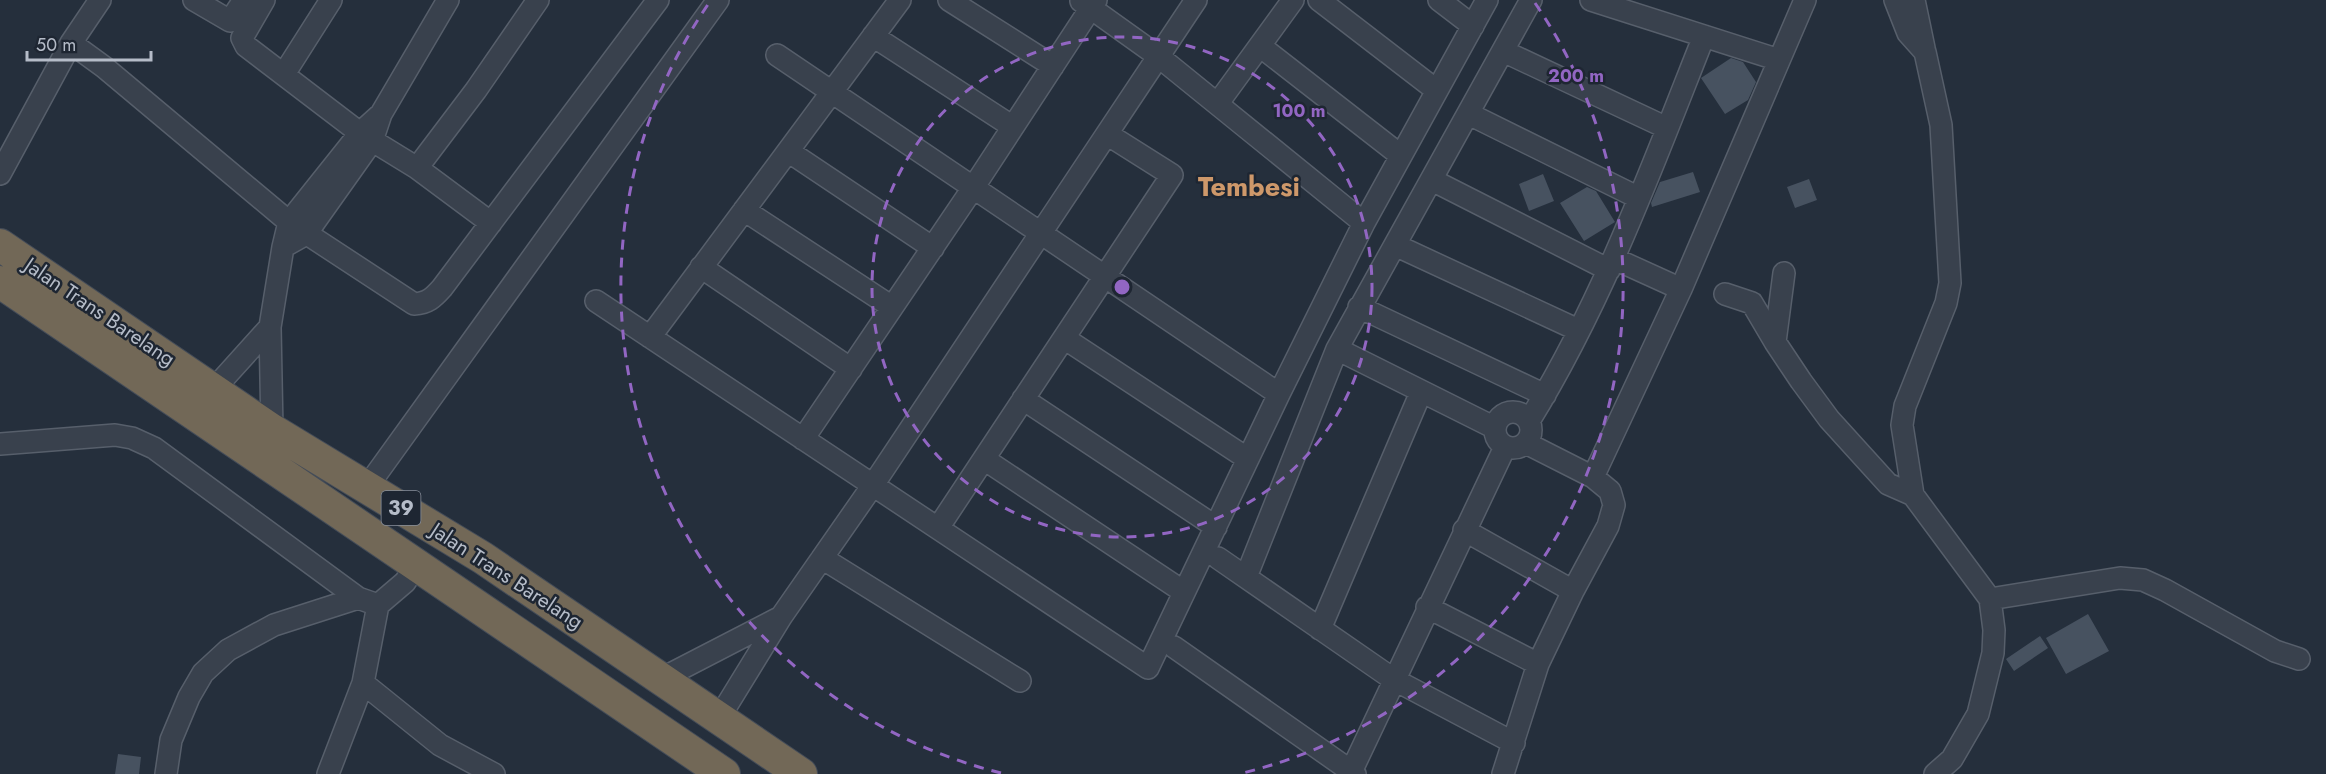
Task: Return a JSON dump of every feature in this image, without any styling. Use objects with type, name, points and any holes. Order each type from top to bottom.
[{"type":"highway","name":"Jalan Trans Barelang","points":[[0,245],[272,430],[483,558],[801,774]]},
{"type":"highway","name":"Jalan Trans Barelang","points":[[0,282],[724,774]]},
{"type":"street","points":[[0,174],[71,43],[100,0]]},
{"type":"street","points":[[194,0],[231,21],[244,0]]},
{"type":"street","points":[[264,0],[242,38],[246,46],[366,137],[417,168],[491,223]]},
{"type":"street","points":[[284,74],[332,0]]},
{"type":"street","points":[[284,247],[306,234],[381,114],[448,0]]},
{"type":"street","points":[[417,168],[476,90],[538,0]]},
{"type":"street","points":[[71,43],[112,74],[289,222],[414,304],[423,304],[431,300],[442,288],[658,0]]},
{"type":"street","points":[[367,487],[718,0]]},
{"type":"street","points":[[650,337],[900,0]]},
{"type":"street","points":[[949,0],[1053,66]]},
{"type":"street","points":[[719,718],[781,617],[873,486],[1196,0]]},
{"type":"street","points":[[1218,104],[1293,0]]},
{"type":"street","points":[[1319,0],[1436,90]]},
{"type":"street","points":[[1439,0],[1473,26]]},
{"type":"street","points":[[596,301],[1148,668],[1364,223],[1487,0]]},
{"type":"street","points":[[1246,577],[1337,349],[1531,0]]},
{"type":"street","points":[[1591,0],[1779,60]]},
{"type":"street","points":[[1593,477],[1681,289],[1805,0]]},
{"type":"street","points":[[1894,0],[1908,33],[1925,52]]},
{"type":"street","points":[[1914,0],[1941,125],[1950,283],[1946,303],[1905,406],[1902,425],[1913,495],[1990,599],[1994,630],[1993,653],[1978,714],[1952,759],[1935,774]]},
{"type":"street","points":[[803,439],[973,188],[1053,66],[1089,3],[1364,223]]},
{"type":"street","points":[[873,36],[1013,127]]},
{"type":"street","points":[[1529,421],[1545,395],[1612,265],[1704,36]]},
{"type":"street","points":[[1260,46],[1400,155]]},
{"type":"street","points":[[1503,51],[1667,128]]},
{"type":"street","points":[[777,56],[1279,394]]},
{"type":"street","points":[[1469,114],[1639,198]]},
{"type":"street","points":[[938,528],[1172,175],[1107,134]]},
{"type":"street","points":[[272,430],[270,327],[289,222],[366,137]]},
{"type":"street","points":[[788,151],[933,248]]},
{"type":"street","points":[[1432,180],[1612,265],[1681,289]]},
{"type":"street","points":[[744,210],[892,307]]},
{"type":"street","points":[[1395,245],[1578,330]]},
{"type":"street","points":[[701,267],[851,369]]},
{"type":"street","points":[[1775,342],[1784,273]]},
{"type":"street","points":[[1725,294],[1752,303],[1775,342],[1829,419],[1888,484],[1913,495]]},
{"type":"street","points":[[1359,307],[1545,395]]},
{"type":"street","points":[[214,389],[270,327]]},
{"type":"street","points":[[1064,338],[1248,459]]},
{"type":"street","points":[[1337,349],[1495,428]]},
{"type":"street","points":[[1320,628],[1421,392]]},
{"type":"street","points":[[1023,399],[1216,527]]},
{"type":"street","points":[[1509,412],[1521,414],[1529,421],[1531,432],[1526,443],[1516,448],[1505,447],[1497,439],[1495,428],[1500,418],[1509,412]]},
{"type":"street","points":[[0,444],[115,435],[132,438],[154,448],[358,598],[378,605]]},
{"type":"street","points":[[1503,774],[1538,664],[1573,591],[1608,526],[1614,505],[1610,491],[1593,477],[1526,443]]},
{"type":"street","points":[[1174,647],[1352,773],[1427,607],[1505,447]]},
{"type":"street","points":[[984,459],[1184,592]]},
{"type":"street","points":[[1464,530],[1573,591]]},
{"type":"street","points":[[822,558],[1020,681]]},
{"type":"street","points":[[1218,558],[1393,680],[1514,743]]},
{"type":"street","points":[[328,774],[363,682],[378,605],[405,582],[417,564]]},
{"type":"street","points":[[1990,599],[2120,578],[2143,580],[2275,651],[2299,659]]},
{"type":"street","points":[[166,774],[171,740],[189,697],[203,673],[228,650],[274,625],[358,598]]},
{"type":"street","points":[[1427,607],[1538,664]]},
{"type":"street","points":[[661,679],[781,617]]},
{"type":"street","points":[[363,682],[440,744],[494,774]]},
{"type":"building","points":[[1731,58],[1743,62],[1756,82],[1748,100],[1725,114],[1701,78]]},
{"type":"building","points":[[1693,172],[1700,192],[1652,207],[1651,203],[1660,182]]},
{"type":"building","points":[[1543,174],[1554,201],[1529,211],[1519,184]]},
{"type":"building","points":[[1809,179],[1817,200],[1795,208],[1787,187]]},
{"type":"building","points":[[1587,187],[1596,191],[1615,222],[1584,241],[1560,203]]},
{"type":"building","points":[[2088,614],[2109,651],[2066,674],[2046,638]]},
{"type":"building","points":[[2040,636],[2048,648],[2014,671],[2006,659]]},
{"type":"building","points":[[118,754],[141,757],[139,774],[115,774]]},
{"type":"district","name":"Tembesi","points":[[1249,186]]}]
